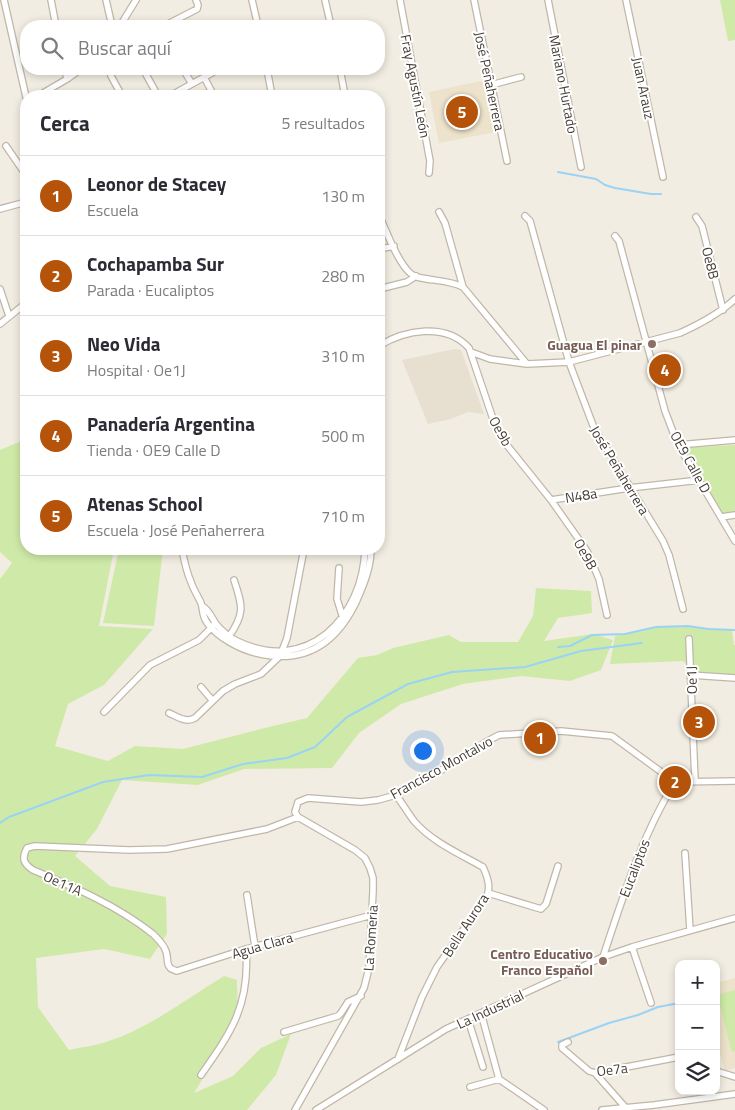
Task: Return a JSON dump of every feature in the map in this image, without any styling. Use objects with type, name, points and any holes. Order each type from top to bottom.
[{"type":"street","points":[[4,0],[20,71]]},
{"type":"street","points":[[50,0],[55,20]]},
{"type":"street","points":[[106,0],[111,20]]},
{"type":"street","points":[[124,20],[136,0]]},
{"type":"street","points":[[176,20],[197,9],[196,0]]},
{"type":"street","points":[[252,0],[257,20]]},
{"type":"street","points":[[325,0],[330,20]]},
{"type":"street","name":"Fray Agustín León","points":[[400,0],[430,161],[429,172]]},
{"type":"street","name":"José Peñaherrera","points":[[474,0],[507,161]]},
{"type":"street","name":"Mariano Hurtado","points":[[548,0],[581,167]]},
{"type":"street","name":"Juan Arauz","points":[[626,0],[663,177]]},
{"type":"street","points":[[21,75],[24,90]]},
{"type":"street","points":[[66,75],[67,79]]},
{"type":"street","points":[[48,90],[73,75]]},
{"type":"street","points":[[146,75],[154,90]]},
{"type":"street","points":[[187,75],[192,84]]},
{"type":"street","points":[[181,90],[208,75]]},
{"type":"street","points":[[267,75],[271,90]]},
{"type":"street","points":[[341,75],[345,90]]},
{"type":"street","points":[[111,76],[119,90]]},
{"type":"street","points":[[204,77],[211,90]]},
{"type":"street","points":[[491,85],[521,77]]},
{"type":"street","points":[[6,146],[20,166]]},
{"type":"street","points":[[0,209],[20,204]]},
{"type":"street","points":[[439,212],[445,223],[463,287],[527,364]]},
{"type":"street","name":"José Peñaherrera","points":[[525,216],[530,221],[569,362],[594,428],[667,549],[684,609]]},
{"type":"street","name":"Oe8B","points":[[696,217],[702,226],[723,310]]},
{"type":"street","points":[[385,227],[407,270],[416,276],[454,283],[463,287]]},
{"type":"street","name":"OE9 Calle D","points":[[615,236],[619,241],[648,341],[665,410],[678,445],[735,541]]},
{"type":"street","points":[[385,248],[394,246]]},
{"type":"street","points":[[385,288],[407,282],[416,276]]},
{"type":"street","points":[[0,289],[9,316]]},
{"type":"street","points":[[385,343],[411,332],[434,331],[462,342],[471,352],[490,359],[527,364],[569,362],[680,333],[697,326],[723,310],[735,299]]},
{"type":"street","points":[[0,324],[20,308]]},
{"type":"street","name":"Oe9b","points":[[471,352],[494,422],[506,444],[551,500]]},
{"type":"street","points":[[678,445],[735,440]]},
{"type":"street","name":"N48a","points":[[551,500],[700,480]]},
{"type":"street","name":"Oe9B","points":[[551,500],[587,551],[599,579],[607,615]]},
{"type":"street","points":[[721,517],[735,515]]},
{"type":"street","points":[[183,555],[185,567],[202,606],[207,610],[214,625],[228,638],[254,648],[281,654],[319,640],[344,619],[364,583],[369,567],[370,555]]},
{"type":"street","points":[[169,713],[184,720],[195,718],[222,691],[261,674],[281,654],[287,638],[303,555]]},
{"type":"street","points":[[344,619],[359,580],[364,555]]},
{"type":"street","points":[[339,568],[337,599],[344,619]]},
{"type":"street","points":[[228,638],[241,617],[239,595],[234,580]]},
{"type":"street","points":[[104,712],[150,665],[199,640],[214,625]]},
{"type":"street","name":"Oe1J","points":[[689,639],[695,782]]},
{"type":"street","points":[[690,675],[735,678]]},
{"type":"street","points":[[201,687],[212,700]]},
{"type":"street","name":"Francisco Montalvo","points":[[298,817],[295,812],[298,802],[308,798],[361,802],[396,795],[499,735],[561,731],[612,736],[675,782]]},
{"type":"street","points":[[675,782],[735,781]]},
{"type":"street","name":"Eucaliptos","points":[[603,957],[640,849],[662,802],[675,782]]},
{"type":"street","name":"Bella Aurora","points":[[396,795],[415,821],[425,831],[483,867],[487,875],[488,893],[437,967],[422,997],[398,1059]]},
{"type":"street","name":"Oe11A","points":[[166,951],[155,936],[113,906],[33,870],[23,861],[25,850],[30,846],[129,850],[167,849],[267,829],[298,817]]},
{"type":"street","name":"La Romeria","points":[[295,1110],[361,996],[368,968],[373,878],[365,858],[355,850],[298,817]]},
{"type":"street","points":[[685,854],[690,930]]},
{"type":"street","points":[[488,893],[541,909],[546,904],[558,866]]},
{"type":"street","points":[[247,895],[254,947]]},
{"type":"street","name":"Agua Clara","points":[[166,951],[168,966],[172,970],[177,970],[372,915]]},
{"type":"street","name":"La Industrial","points":[[316,1110],[446,1029],[603,957],[735,918]]},
{"type":"street","points":[[632,947],[651,1003]]},
{"type":"street","points":[[201,1075],[237,1018],[246,984],[246,949]]},
{"type":"street","points":[[284,1032],[338,1016],[348,1002],[361,996]]},
{"type":"street","points":[[481,1013],[499,1079],[544,1110]]},
{"type":"street","points":[[468,1019],[483,1066]]},
{"type":"street","name":"Oe7a","points":[[568,1042],[562,1045],[562,1048],[595,1074],[675,1058]]},
{"type":"street","points":[[720,1072],[735,1077]]},
{"type":"street","points":[[595,1074],[625,1107]]},
{"type":"street","points":[[470,1087],[499,1079]]},
{"type":"street","points":[[602,1110],[625,1107],[656,1108],[735,1094]]},
{"type":"shaded area","points":[[486,80],[496,132],[439,143],[429,92]]},
{"type":"shaded area","points":[[455,349],[461,350],[484,414],[468,412],[451,419],[428,424],[402,360]]},
{"type":"shaded area","points":[[735,978],[735,1068],[725,1071],[720,1054],[720,982]]},
{"type":"green space","points":[[720,0],[735,0],[735,40],[728,41]]},
{"type":"green space","points":[[20,442],[20,555],[113,555],[99,626],[153,629],[104,685],[68,704],[55,746],[108,761],[135,746],[183,749],[307,718],[358,658],[377,655],[393,648],[449,635],[461,642],[518,642],[533,616],[536,588],[591,591],[592,613],[558,618],[544,641],[593,634],[613,640],[601,670],[570,681],[521,676],[463,684],[401,704],[359,733],[332,768],[244,769],[198,785],[122,780],[97,829],[75,856],[110,886],[166,897],[167,934],[150,959],[104,949],[36,958],[38,1007],[69,1050],[97,1045],[137,1029],[167,1013],[224,976],[237,980],[238,1020],[194,1093],[233,1076],[261,1048],[291,1034],[276,1075],[247,1110],[0,1110],[0,579],[12,563],[0,552],[0,450]]},
{"type":"green space","points":[[735,445],[735,512],[723,513],[680,448]]},
{"type":"green space","points":[[118,555],[162,555],[154,626],[103,623]]},
{"type":"green space","points":[[669,626],[732,630],[735,645],[735,676],[693,671],[683,661],[610,664],[615,636]]},
{"type":"green space","points":[[735,990],[735,1051],[732,1052],[720,1006],[720,994]]},
{"type":"waterway","points":[[558,172],[596,179],[605,185],[615,188],[661,194]]},
{"type":"waterway","points":[[558,647],[570,646],[592,635],[625,634],[656,627],[688,626],[735,630]]},
{"type":"waterway","points":[[0,823],[9,817],[103,782],[149,775],[202,777],[243,764],[287,758],[315,747],[347,717],[408,684],[452,672],[525,667],[581,651],[642,643]]},
{"type":"waterway","points":[[558,1042],[609,1023],[658,1007],[675,1004]]},
{"type":"place","name":"Atenas School","points":[[462,112]]},
{"type":"place","name":"Guagua El pinar","points":[[652,344]]},
{"type":"place","name":"Panadería Argentina","points":[[665,370]]},
{"type":"place","name":"Neo Vida","points":[[699,722]]},
{"type":"place","name":"Leonor de Stacey","points":[[540,738]]},
{"type":"place","name":"Cochapamba Sur","points":[[675,782]]},
{"type":"place","name":"Centro Educativo Franco Español","points":[[603,961]]}]
